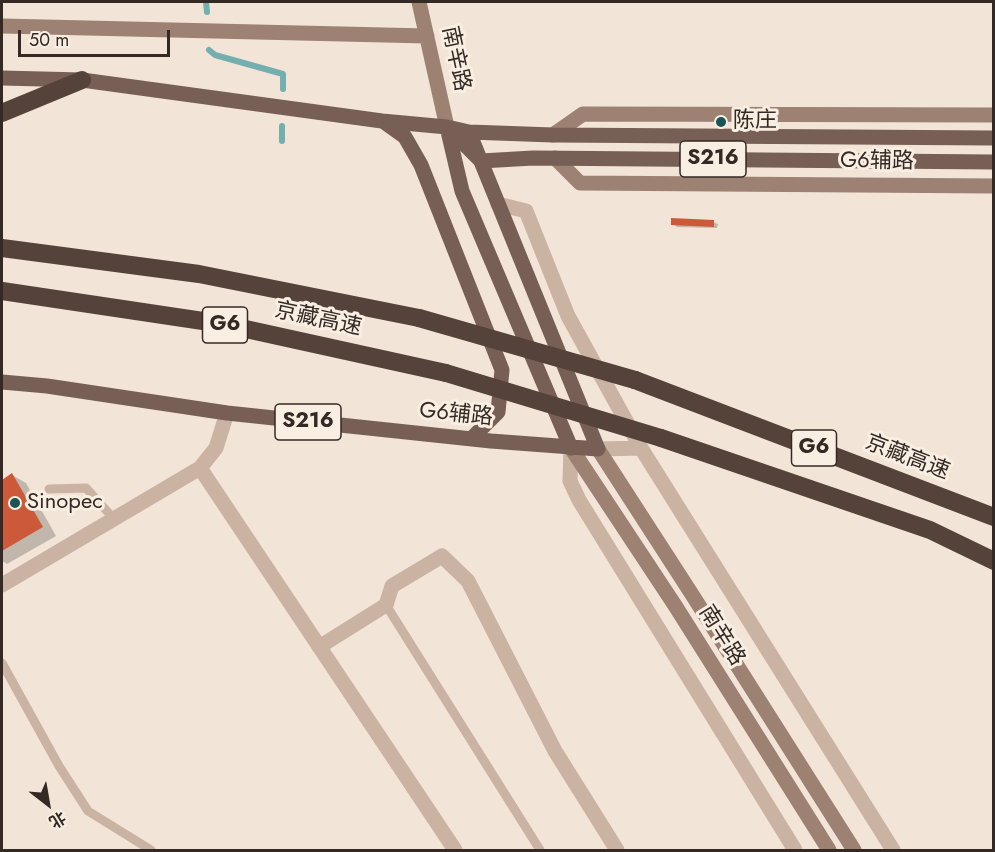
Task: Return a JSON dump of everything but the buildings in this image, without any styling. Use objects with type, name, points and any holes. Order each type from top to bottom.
[{"type":"highway","points":[[2,113],[82,80]]},
{"type":"highway","name":"京藏高速","points":[[2,248],[199,274],[419,318],[635,380],[993,517]]},
{"type":"highway","name":"京藏高速","points":[[2,291],[223,324],[446,373],[662,438],[930,530],[993,561]]},
{"type":"main road","name":"G6辅路","points":[[2,78],[82,80],[382,121],[447,127],[469,132],[553,135],[993,138]]},
{"type":"main road","points":[[382,121],[405,137],[421,165],[502,370],[498,412],[471,439]]},
{"type":"main road","points":[[447,127],[481,161]]},
{"type":"main road","points":[[447,127],[462,191],[571,448]]},
{"type":"main road","points":[[469,132],[598,449]]},
{"type":"main road","name":"G6辅路","points":[[481,161],[555,158],[993,162]]},
{"type":"main road","name":"G6辅路","points":[[2,382],[46,386],[227,413],[471,439],[598,449]]},
{"type":"street","name":"南辛路","points":[[419,2],[447,127]]},
{"type":"street","points":[[2,26],[427,36]]},
{"type":"street","name":"G6辅路","points":[[553,135],[583,114],[993,115]]},
{"type":"street","name":"G6辅路","points":[[555,158],[580,183],[993,186]]},
{"type":"street","points":[[498,204],[526,211],[568,316],[641,448],[893,850]]},
{"type":"street","points":[[2,585],[200,468],[216,448],[227,413]]},
{"type":"street","name":"南辛路","points":[[571,448],[676,607],[829,850]]},
{"type":"street","points":[[571,448],[570,481],[579,500],[795,850]]},
{"type":"street","points":[[598,449],[641,448]]},
{"type":"street","name":"南辛路","points":[[598,449],[854,850]]},
{"type":"street","points":[[200,468],[454,850]]},
{"type":"street","points":[[319,647],[386,604],[392,586],[442,556],[468,581],[555,751],[617,850]]},
{"type":"lane","points":[[49,489],[86,488],[115,520]]},
{"type":"lane","points":[[386,604],[540,850]]},
{"type":"lane","points":[[2,663],[59,766],[88,811],[151,850]]},
{"type":"waterway","points":[[206,2],[207,12]]},
{"type":"waterway","points":[[209,50],[215,55],[283,74],[283,89]]},
{"type":"waterway","points":[[282,126],[282,141]]},
{"type":"place","name":"陈庄","points":[[721,122]]},
{"type":"place","name":"Sinopec","points":[[15,503]]}]
